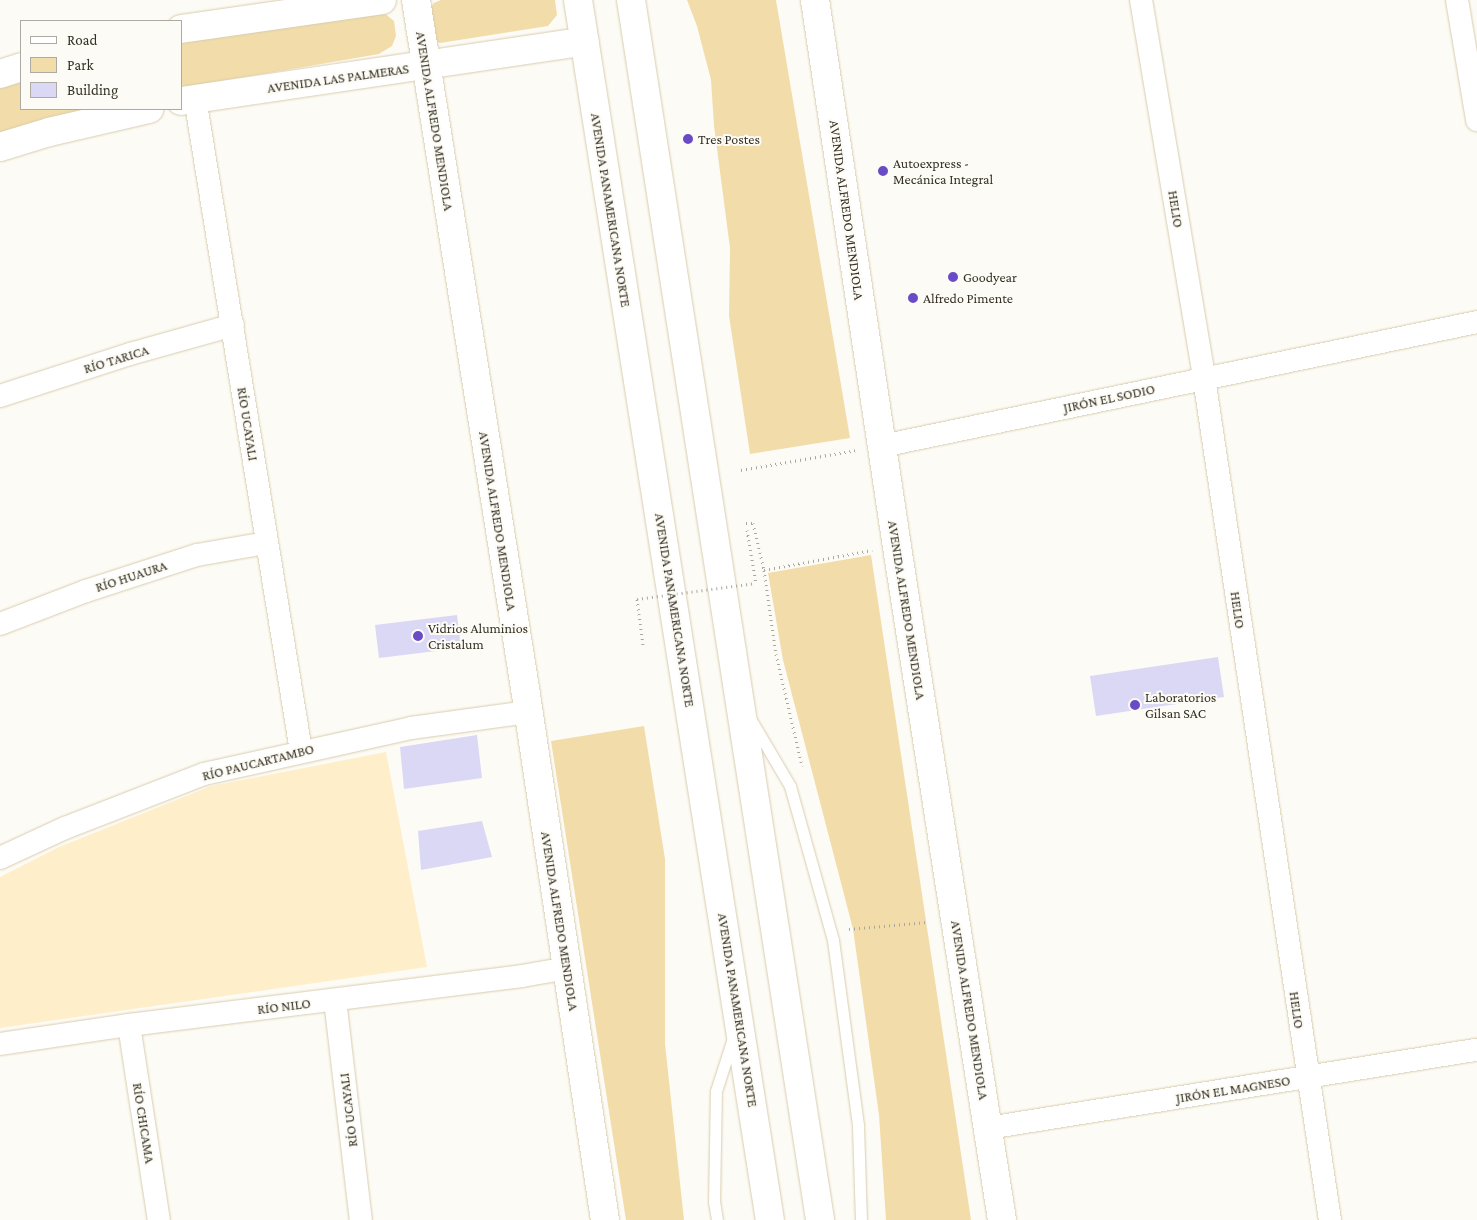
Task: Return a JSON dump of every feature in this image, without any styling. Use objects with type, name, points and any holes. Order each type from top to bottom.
[{"type":"main road","points":[[182,29],[382,0]]},
{"type":"main road","name":"AVENIDA ALFREDO MENDIOLA","points":[[416,0],[568,968],[605,1220]]},
{"type":"main road","name":"AVENIDA PANAMERICANA NORTE","points":[[578,0],[770,1220]]},
{"type":"main road","points":[[631,0],[820,1220]]},
{"type":"main road","name":"AVENIDA ALFREDO MENDIOLA","points":[[815,0],[1002,1220]]},
{"type":"main road","name":"AVENIDA LAS PALMERAS","points":[[188,100],[585,41]]},
{"type":"main road","points":[[0,74],[20,67]]},
{"type":"main road","points":[[0,147],[49,132],[145,110]]},
{"type":"street","name":"HELIO","points":[[1141,0],[1204,378],[1307,1077],[1330,1220]]},
{"type":"street","points":[[1464,5],[1477,120]]},
{"type":"street","name":"RÍO UCAYALI","points":[[188,100],[233,325],[266,542],[301,751]]},
{"type":"street","name":"JIRÓN EL SODIO","points":[[882,446],[1477,322]]},
{"type":"street","name":"RÍO TARICA","points":[[0,396],[130,354],[233,325]]},
{"type":"street","name":"RÍO HUAURA","points":[[0,624],[86,591],[198,555],[266,542]]},
{"type":"street","name":"RÍO PAUCARTAMBO","points":[[0,858],[65,828],[204,774],[411,728],[528,712]]},
{"type":"street","name":"RÍO NILO","points":[[0,1044],[129,1025],[522,976],[568,968]]},
{"type":"street","name":"RÍO UCAYALI","points":[[336,1000],[361,1220]]},
{"type":"street","name":"RÍO CHICAMA","points":[[129,1025],[159,1220]]},
{"type":"street","name":"JIRÓN EL MAGNESO","points":[[988,1128],[1477,1050]]},
{"type":"lane","points":[[741,704],[790,786],[833,940],[858,1126],[862,1220]]},
{"type":"lane","points":[[717,1220],[714,1202],[716,1091],[739,1019]]},
{"type":"path","points":[[741,470],[882,446]]},
{"type":"path","points":[[746,523],[753,523],[764,570],[776,654],[803,771]]},
{"type":"path","points":[[643,645],[637,600],[756,583],[747,530]]},
{"type":"path","points":[[764,570],[872,550]]},
{"type":"path","points":[[844,930],[956,920]]},
{"type":"shaded area","points":[[386,752],[427,967],[0,1028],[0,877],[59,847],[211,786]]},
{"type":"green space","points":[[441,0],[555,0],[557,15],[548,26],[440,43],[427,38],[425,15],[434,3]]},
{"type":"green space","points":[[687,0],[776,0],[850,438],[750,454],[729,316],[730,248],[714,126],[711,80],[697,26]]},
{"type":"green space","points":[[383,12],[394,21],[396,36],[392,46],[379,54],[182,88],[182,40]]},
{"type":"green space","points":[[20,81],[20,110],[91,110],[0,134],[0,87]]},
{"type":"green space","points":[[871,555],[971,1220],[886,1220],[879,1115],[853,929],[783,660],[768,573]]},
{"type":"green space","points":[[644,726],[665,859],[665,1044],[684,1220],[626,1220],[551,741]]},
{"type":"building","name":"Vidrios Aluminios Cristalum","points":[[457,615],[461,648],[379,658],[375,625]]},
{"type":"building","points":[[1218,657],[1224,697],[1096,716],[1090,676]]},
{"type":"building","points":[[477,735],[482,778],[404,789],[400,747]]},
{"type":"building","points":[[482,821],[492,857],[421,870],[418,831]]},
{"type":"place","name":"Tres Postes","points":[[688,139]]},
{"type":"place","name":"Autoexpress - Mecánica Integral","points":[[883,171]]},
{"type":"place","name":"Goodyear","points":[[953,277]]},
{"type":"place","name":"Alfredo Pimente","points":[[913,298]]},
{"type":"place","name":"Vidrios Aluminios Cristalum","points":[[418,636]]},
{"type":"place","name":"Laboratorios Gilsan SAC","points":[[1135,705]]}]
